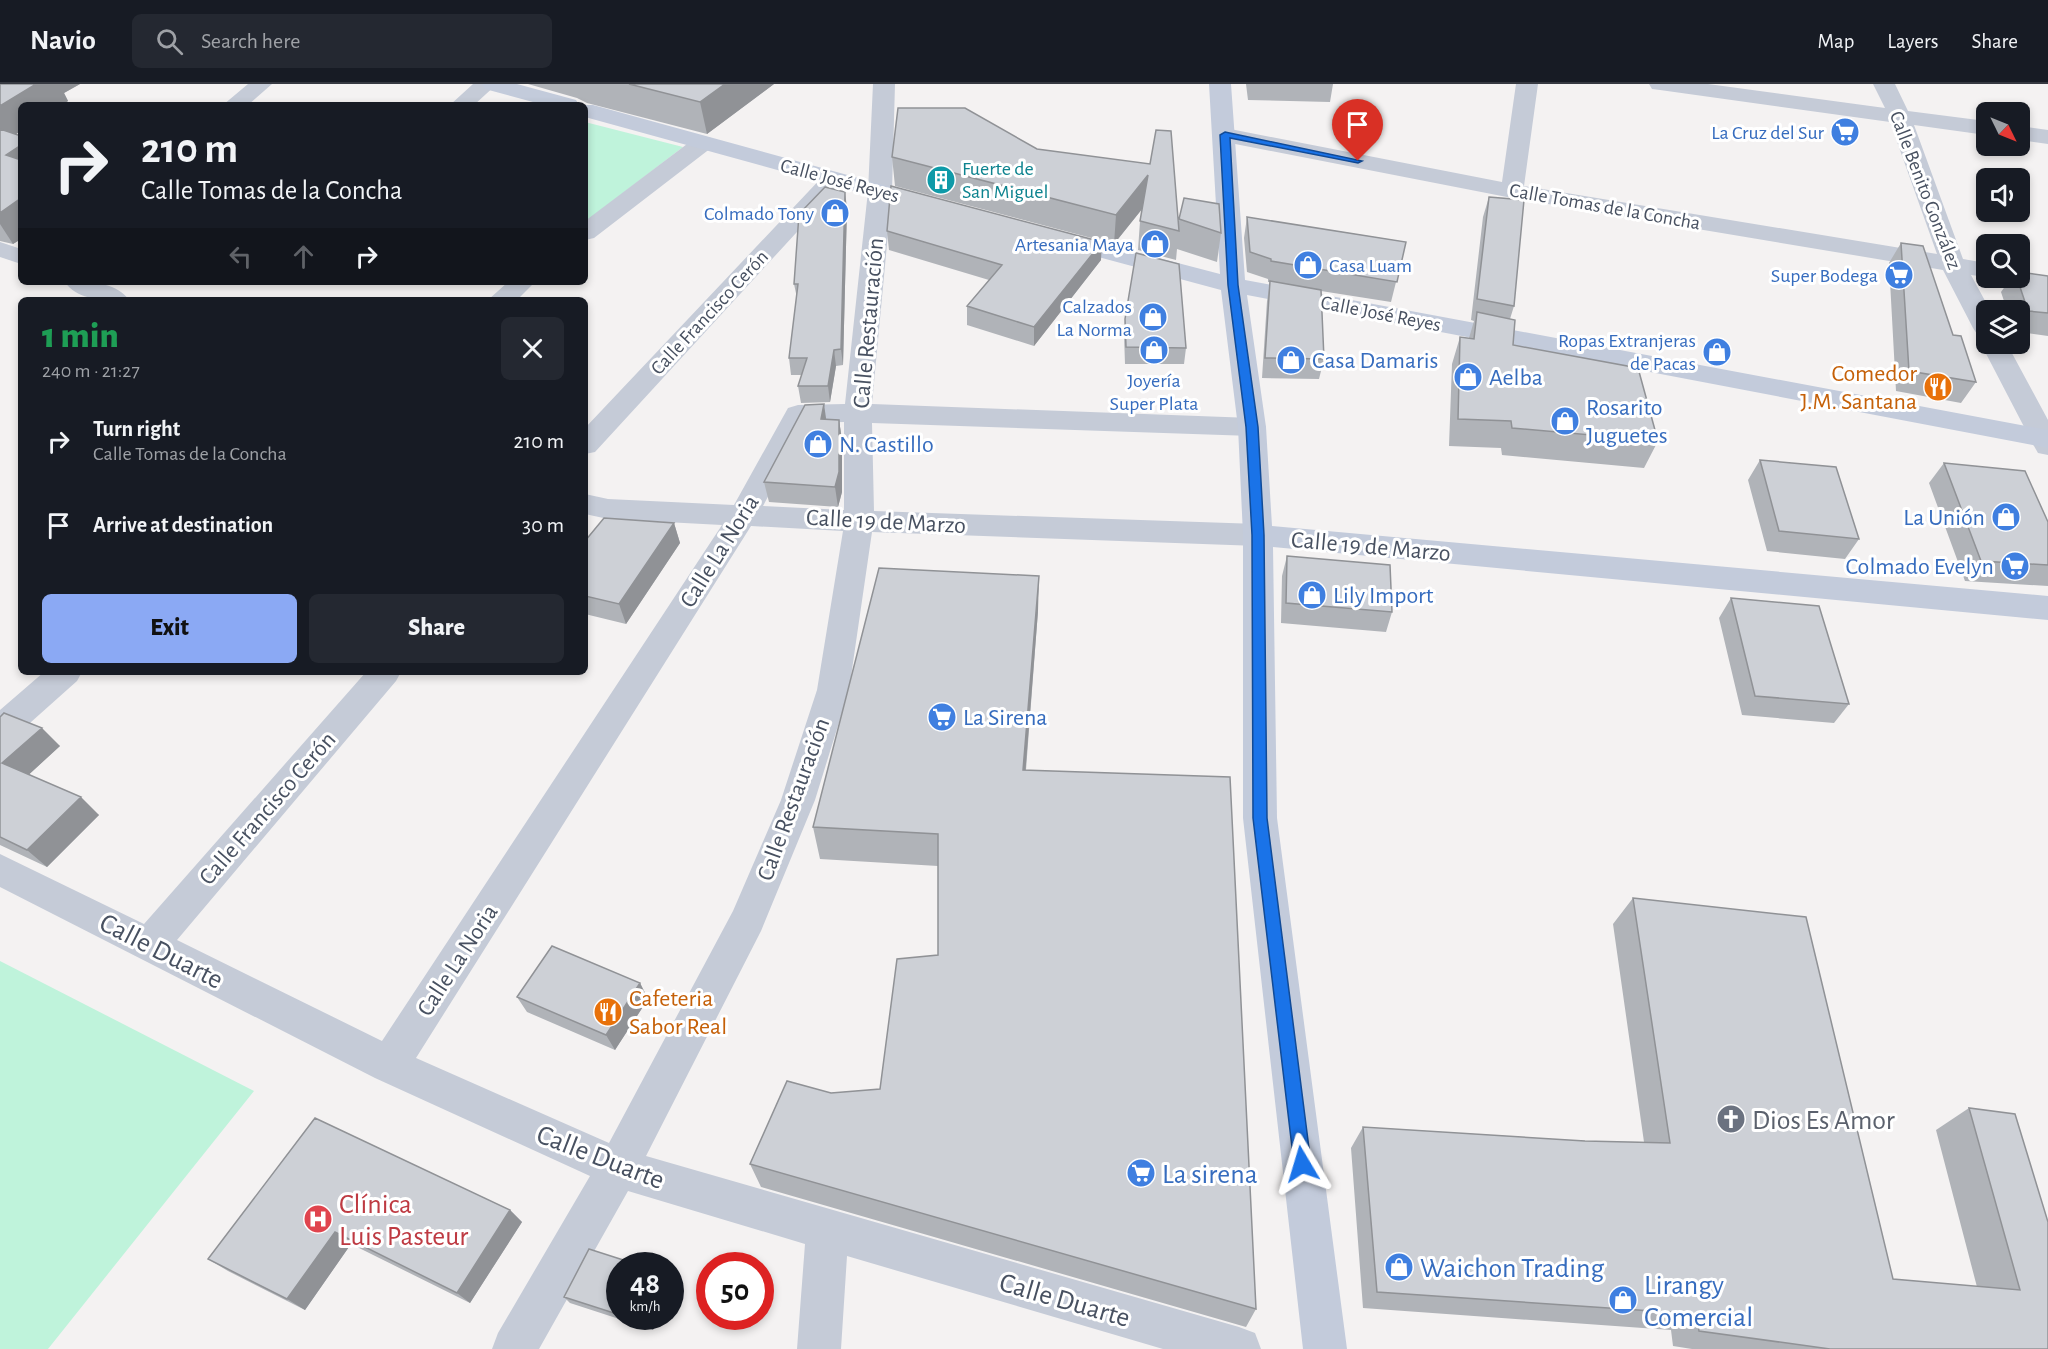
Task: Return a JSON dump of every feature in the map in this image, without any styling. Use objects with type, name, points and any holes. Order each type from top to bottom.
[{"type":"main road","points":[[493,84],[556,102]]},
{"type":"main road","points":[[1220,84],[1233,285],[1252,427],[1258,535],[1260,818],[1325,1349]]},
{"type":"main road","name":"Calle José Reyes","points":[[588,111],[960,212]]},
{"type":"main road","name":"Calle José Reyes","points":[[1040,234],[1233,285],[2047,441]]},
{"type":"main road","name":"Calle 19 de Marzo","points":[[1258,535],[2048,608]]},
{"type":"street","points":[[238,102],[261,84]]},
{"type":"street","points":[[465,102],[486,84]]},
{"type":"street","name":"Calle Restauración","points":[[514,1349],[618,1168],[748,918],[798,800],[833,690],[859,521],[858,413],[880,191],[884,84]]},
{"type":"street","points":[[1512,191],[1527,84]]},
{"type":"street","points":[[1660,84],[1976,127]]},
{"type":"street","name":"Calle Benito González","points":[[1884,84],[1899,115],[1953,265],[1976,309]]},
{"type":"street","name":"Calle Tomas de la Concha","points":[[1225,135],[1512,191],[1976,268]]},
{"type":"street","points":[[2030,135],[2048,137]]},
{"type":"street","points":[[588,231],[703,143]]},
{"type":"street","name":"Calle Francisco Cerón","points":[[588,442],[833,179]]},
{"type":"street","points":[[0,249],[18,256]]},
{"type":"street","points":[[84,285],[110,297]]},
{"type":"street","points":[[505,297],[519,285]]},
{"type":"street","points":[[1999,354],[2047,441]]},
{"type":"street","name":"Calle La Noria","points":[[388,1065],[744,514],[798,414],[858,413],[1252,427]]},
{"type":"street","name":"Calle 19 de Marzo","points":[[588,505],[608,509],[859,521],[1258,535]]},
{"type":"street","points":[[0,730],[63,675]]},
{"type":"street","name":"Calle Francisco Cerón","points":[[150,944],[382,675]]},
{"type":"street","name":"Calle Duarte","points":[[0,870],[388,1065],[618,1168],[1239,1349]]},
{"type":"street","points":[[819,1349],[828,1230]]},
{"type":"green space","points":[[588,123],[683,147],[588,220]]},
{"type":"green space","points":[[0,961],[254,1091],[48,1349],[0,1349]]},
{"type":"building","points":[[0,84],[36,84],[0,106]]},
{"type":"building","points":[[629,84],[725,84],[700,102]]},
{"type":"building","points":[[898,108],[965,108],[1037,149],[1150,164],[1156,130],[1171,131],[1179,231],[1140,221],[1148,175],[1116,215],[892,157]]},
{"type":"building","points":[[0,129],[18,135],[18,147],[6,155],[18,159],[18,200],[0,213]]},
{"type":"building","points":[[891,186],[1102,242],[1034,327],[967,306],[1002,265],[887,231]]},
{"type":"building","points":[[825,187],[845,192],[841,349],[834,350],[828,386],[798,386],[807,358],[789,358],[798,284],[794,284],[799,214]]},
{"type":"building","points":[[1489,197],[1524,200],[1514,306],[1477,299]]},
{"type":"building","points":[[1184,198],[1219,204],[1221,233],[1179,219]]},
{"type":"building","points":[[1247,217],[1406,242],[1397,282],[1271,261],[1271,259],[1250,252]]},
{"type":"building","points":[[1901,243],[1923,246],[1953,335],[1961,336],[1976,382],[1909,371]]},
{"type":"building","points":[[1136,253],[1179,264],[1186,348],[1126,347],[1125,319]]},
{"type":"building","points":[[2030,274],[2048,276],[2048,313],[2030,311],[2030,300],[2024,300],[2020,288],[2030,288]]},
{"type":"building","points":[[1270,281],[1321,290],[1324,359],[1265,358]]},
{"type":"building","points":[[1477,312],[1515,320],[1513,345],[1638,368],[1658,441],[1512,428],[1511,421],[1458,419],[1460,337],[1474,339]]},
{"type":"building","points":[[824,404],[821,419],[839,420],[839,472],[835,487],[764,482],[805,405]]},
{"type":"building","points":[[1760,460],[1836,467],[1859,539],[1779,531]]},
{"type":"building","points":[[1944,463],[2025,471],[2048,522],[2048,565],[1981,561]]},
{"type":"building","points":[[604,518],[674,523],[619,604],[588,597],[588,537]]},
{"type":"building","points":[[1287,556],[1390,565],[1392,612],[1286,603]]},
{"type":"building","points":[[879,568],[1039,576],[1023,770],[1230,777],[1256,1309],[750,1164],[787,1081],[831,1093],[880,1089],[897,959],[938,955],[938,834],[813,827]]},
{"type":"building","points":[[1731,598],[1819,606],[1849,704],[1755,696]]},
{"type":"building","points":[[4,713],[42,728],[2,763],[81,797],[27,850],[0,837],[0,717]]},
{"type":"building","points":[[1633,898],[1806,917],[1893,1279],[2020,1290],[1969,1108],[2015,1114],[2048,1222],[2048,1349],[1830,1349],[1699,1331],[1696,1314],[1377,1292],[1363,1127],[1585,1141],[1670,1143]]},
{"type":"building","points":[[552,946],[640,983],[606,1035],[517,997]]},
{"type":"building","points":[[315,1118],[510,1210],[457,1293],[335,1232],[287,1299],[208,1259]]},
{"type":"building","points":[[589,1249],[606,1254],[606,1310],[564,1297]]},
{"type":"place","name":"La Cruz del Sur","points":[[1845,132]]},
{"type":"place","name":"Fuerte de San Miguel","points":[[941,180]]},
{"type":"place","name":"Colmado Tony","points":[[835,213]]},
{"type":"place","name":"Artesania Maya","points":[[1155,244]]},
{"type":"place","name":"Casa Luam","points":[[1308,265]]},
{"type":"place","name":"Super Bodega","points":[[1899,275]]},
{"type":"place","name":"Calzados La Norma","points":[[1153,317]]},
{"type":"place","name":"Joyería Super Plata","points":[[1154,350]]},
{"type":"place","name":"Ropas Extranjeras de Pacas","points":[[1717,352]]},
{"type":"place","name":"Casa Damaris","points":[[1291,360]]},
{"type":"place","name":"Aelba","points":[[1468,377]]},
{"type":"place","name":"Comedor J.M. Santana","points":[[1938,387]]},
{"type":"place","name":"Rosarito Juguetes","points":[[1565,421]]},
{"type":"place","name":"N. Castillo","points":[[818,444]]},
{"type":"place","name":"La Unión","points":[[2006,517]]},
{"type":"place","name":"Colmado Evelyn","points":[[2015,566]]},
{"type":"place","name":"Lily Import","points":[[1312,595]]},
{"type":"place","name":"La Sirena","points":[[942,717]]},
{"type":"place","name":"Cafeteria Sabor Real","points":[[608,1012]]},
{"type":"place","name":"Dios Es Amor","points":[[1731,1119]]},
{"type":"place","name":"La sirena","points":[[1141,1173]]},
{"type":"place","name":"Clínica Luis Pasteur","points":[[318,1219]]},
{"type":"place","name":"Waichon Trading","points":[[1399,1267]]},
{"type":"place","name":"Lirangy Comercial","points":[[1623,1300]]},
{"type":"route","points":[[1302,1164],[1260,818],[1258,535],[1252,427],[1233,285],[1225,135],[1358,161]]}]
